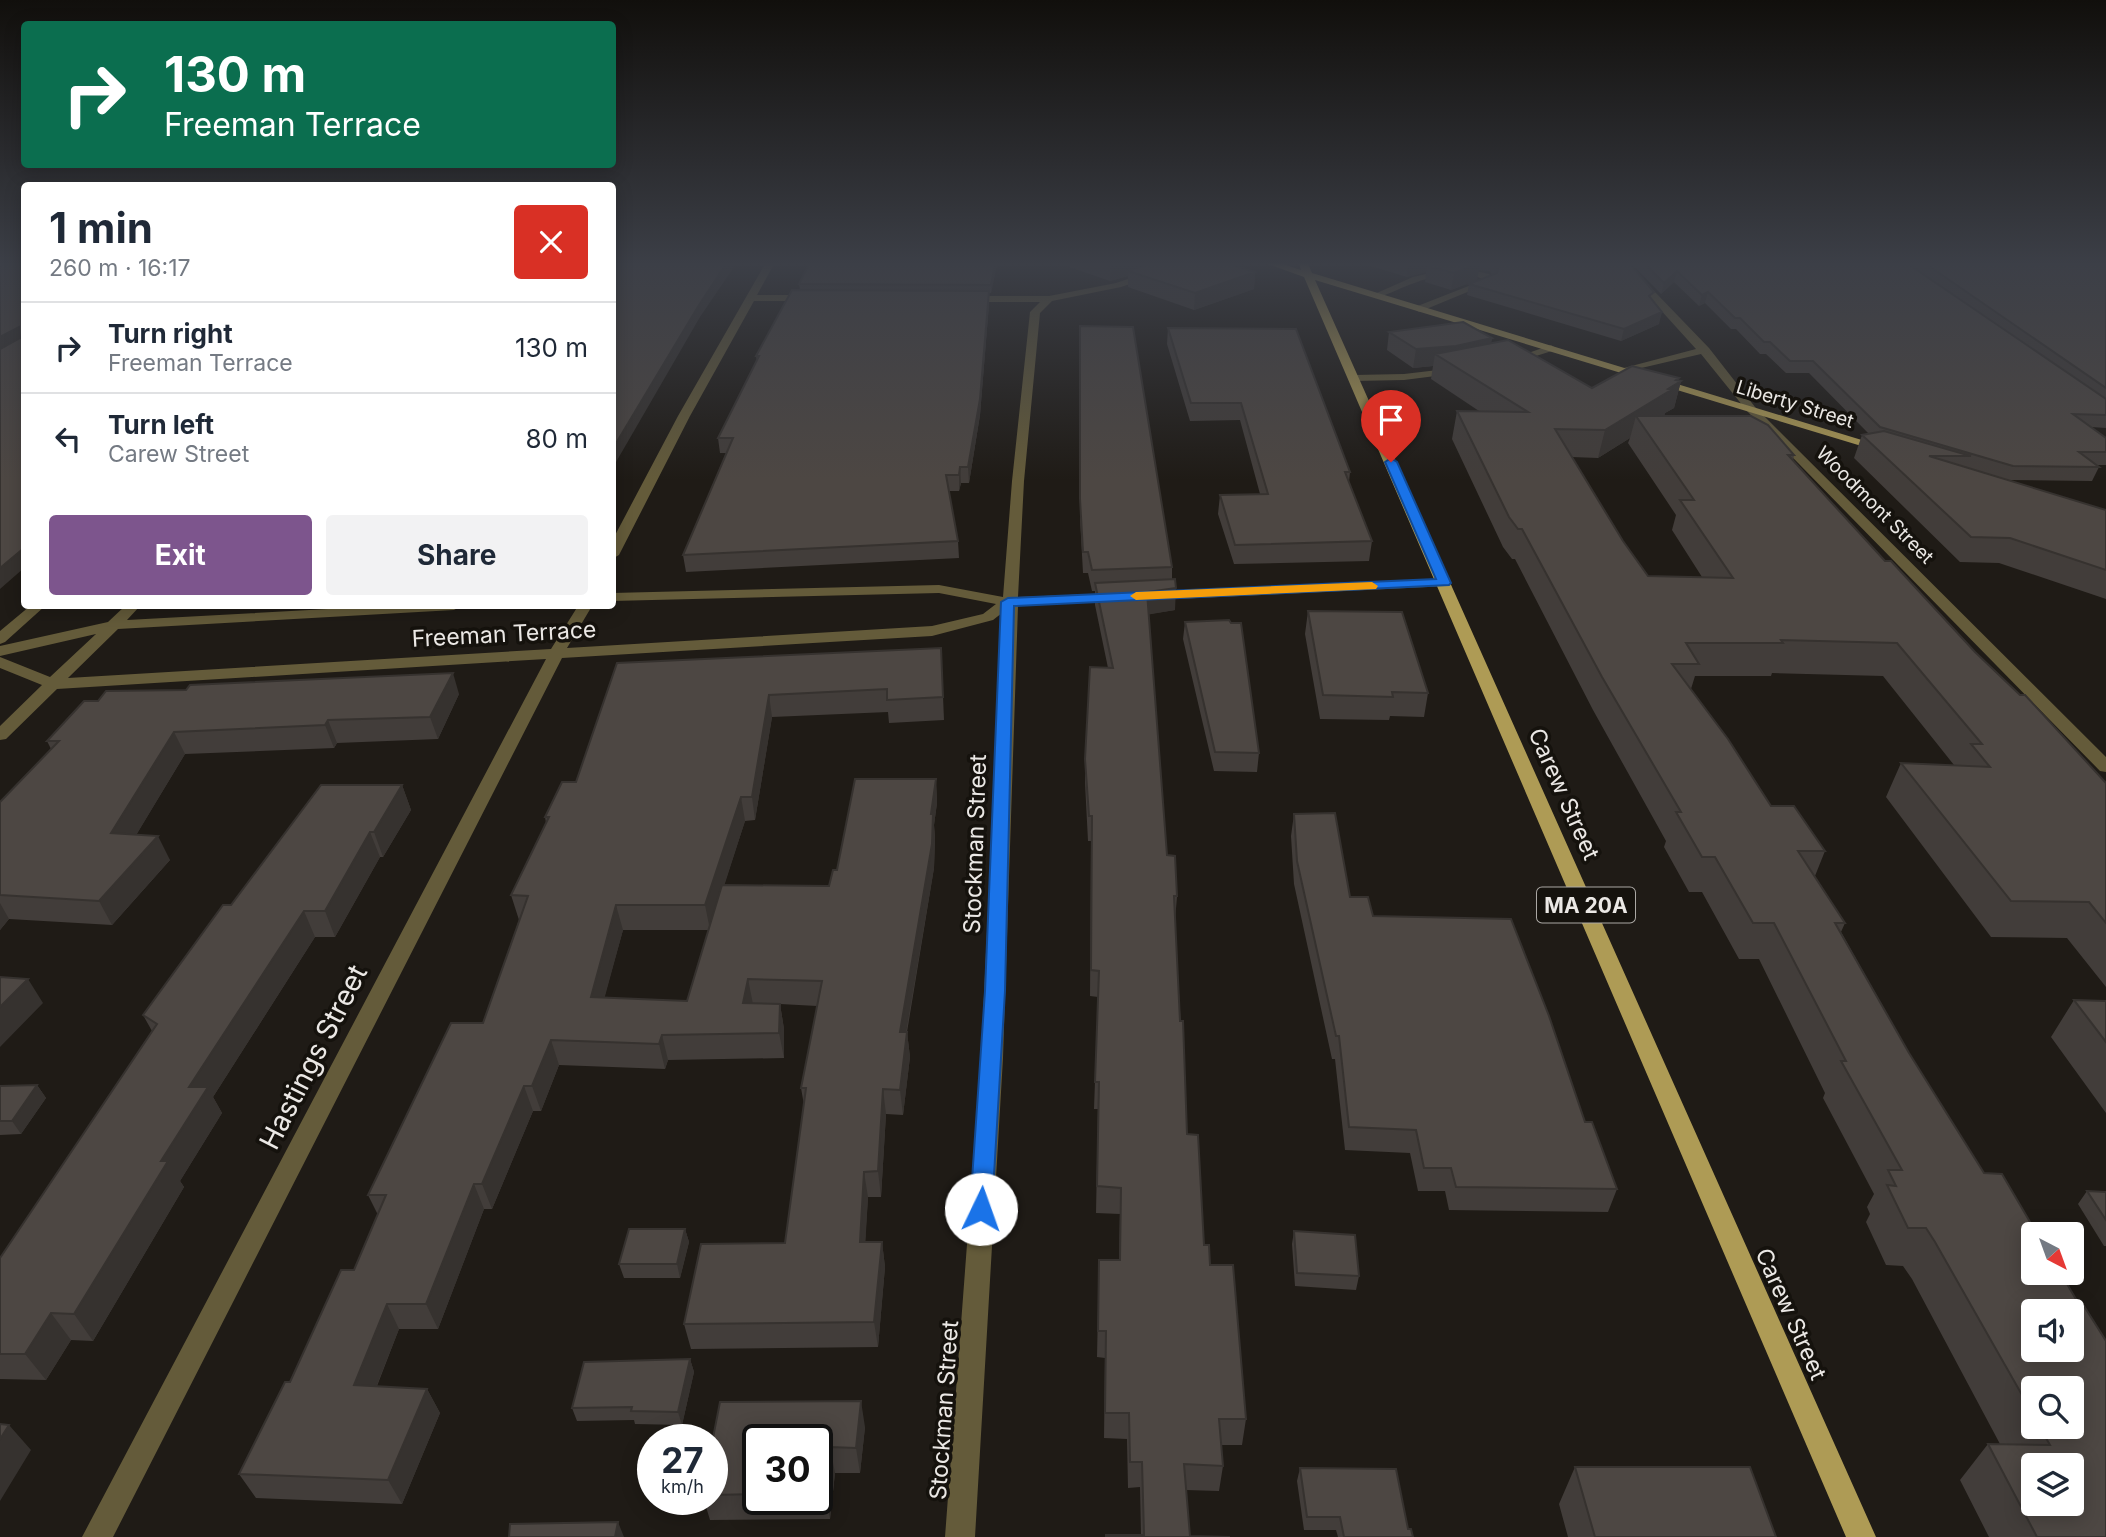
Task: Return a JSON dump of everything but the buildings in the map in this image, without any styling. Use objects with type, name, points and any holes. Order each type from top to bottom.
[{"type":"main road","name":"Carew Street","points":[[1335,336],[1861,1537]]},
{"type":"main road","name":"Liberty Street","points":[[1509,336],[1891,451]]},
{"type":"street","points":[[616,547],[684,416],[730,336]]},
{"type":"street","name":"Stockman Street","points":[[960,1537],[995,991],[1008,602],[1024,394],[1032,336]]},
{"type":"street","name":"Woodmont Street","points":[[1691,336],[1751,409],[2106,766]]},
{"type":"street","points":[[1495,364],[1551,348]]},
{"type":"street","points":[[1625,371],[1704,350]]},
{"type":"street","points":[[1354,378],[1404,377],[1472,368]]},
{"type":"street","name":"Freeman Terrace","points":[[616,597],[939,589],[1008,602],[1444,583]]},
{"type":"street","name":"Freeman Terrace","points":[[0,662],[53,684],[932,631],[988,617],[1008,602]]},
{"type":"street","points":[[0,639],[35,609]]},
{"type":"street","points":[[0,736],[130,609]]},
{"type":"street","name":"Freeman Terrace","points":[[0,651],[114,625],[400,609]]},
{"type":"street","name":"Hastings Street","points":[[97,1537],[556,654],[584,609]]},
{"type":"slow traffic","points":[[1136,596],[1372,586]]},
{"type":"route","points":[[981,1209],[995,991],[1008,602],[1444,583],[1391,462]]}]
